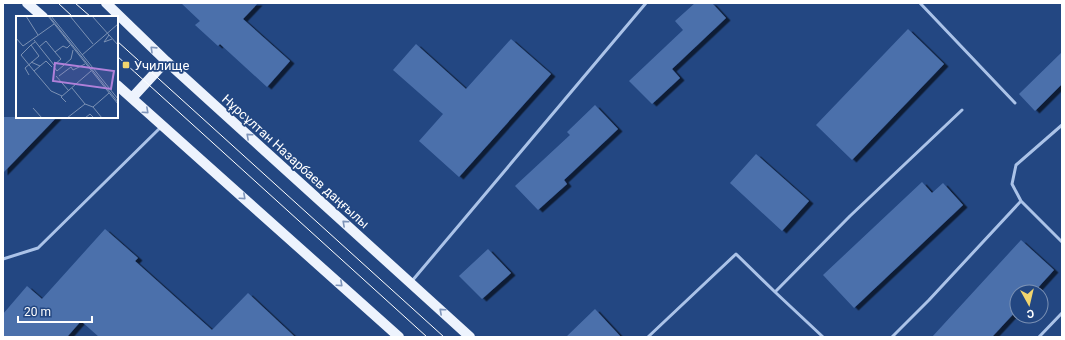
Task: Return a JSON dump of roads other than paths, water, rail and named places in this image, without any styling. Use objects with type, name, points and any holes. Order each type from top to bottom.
[{"type":"main road","points":[[27,3],[42,16]]},
{"type":"main road","name":"Нұрсұлтан Назарбаев даңғылы","points":[[106,3],[166,61],[470,337]]},
{"type":"main road","points":[[132,98],[166,61]]},
{"type":"main road","points":[[118,86],[399,337]]},
{"type":"lane","points":[[411,282],[646,3]]},
{"type":"lane","points":[[920,3],[1015,103]]},
{"type":"lane","points":[[775,292],[850,216],[962,110]]},
{"type":"lane","points":[[1062,125],[1016,165],[1012,184],[1021,201],[1062,242]]},
{"type":"lane","points":[[3,259],[38,248],[162,126]]},
{"type":"lane","points":[[892,337],[929,300],[1021,201]]},
{"type":"lane","points":[[648,337],[736,254],[823,337]]},
{"type":"lane","points":[[1039,337],[1062,313]]},
{"type":"tram line","points":[[58,3],[72,16]]},
{"type":"tram line","points":[[75,3],[90,16]]},
{"type":"tram line","points":[[118,42],[444,337]]},
{"type":"tram line","points":[[118,57],[427,337]]},
{"type":"place","name":"Училище","points":[[126,65]]}]
